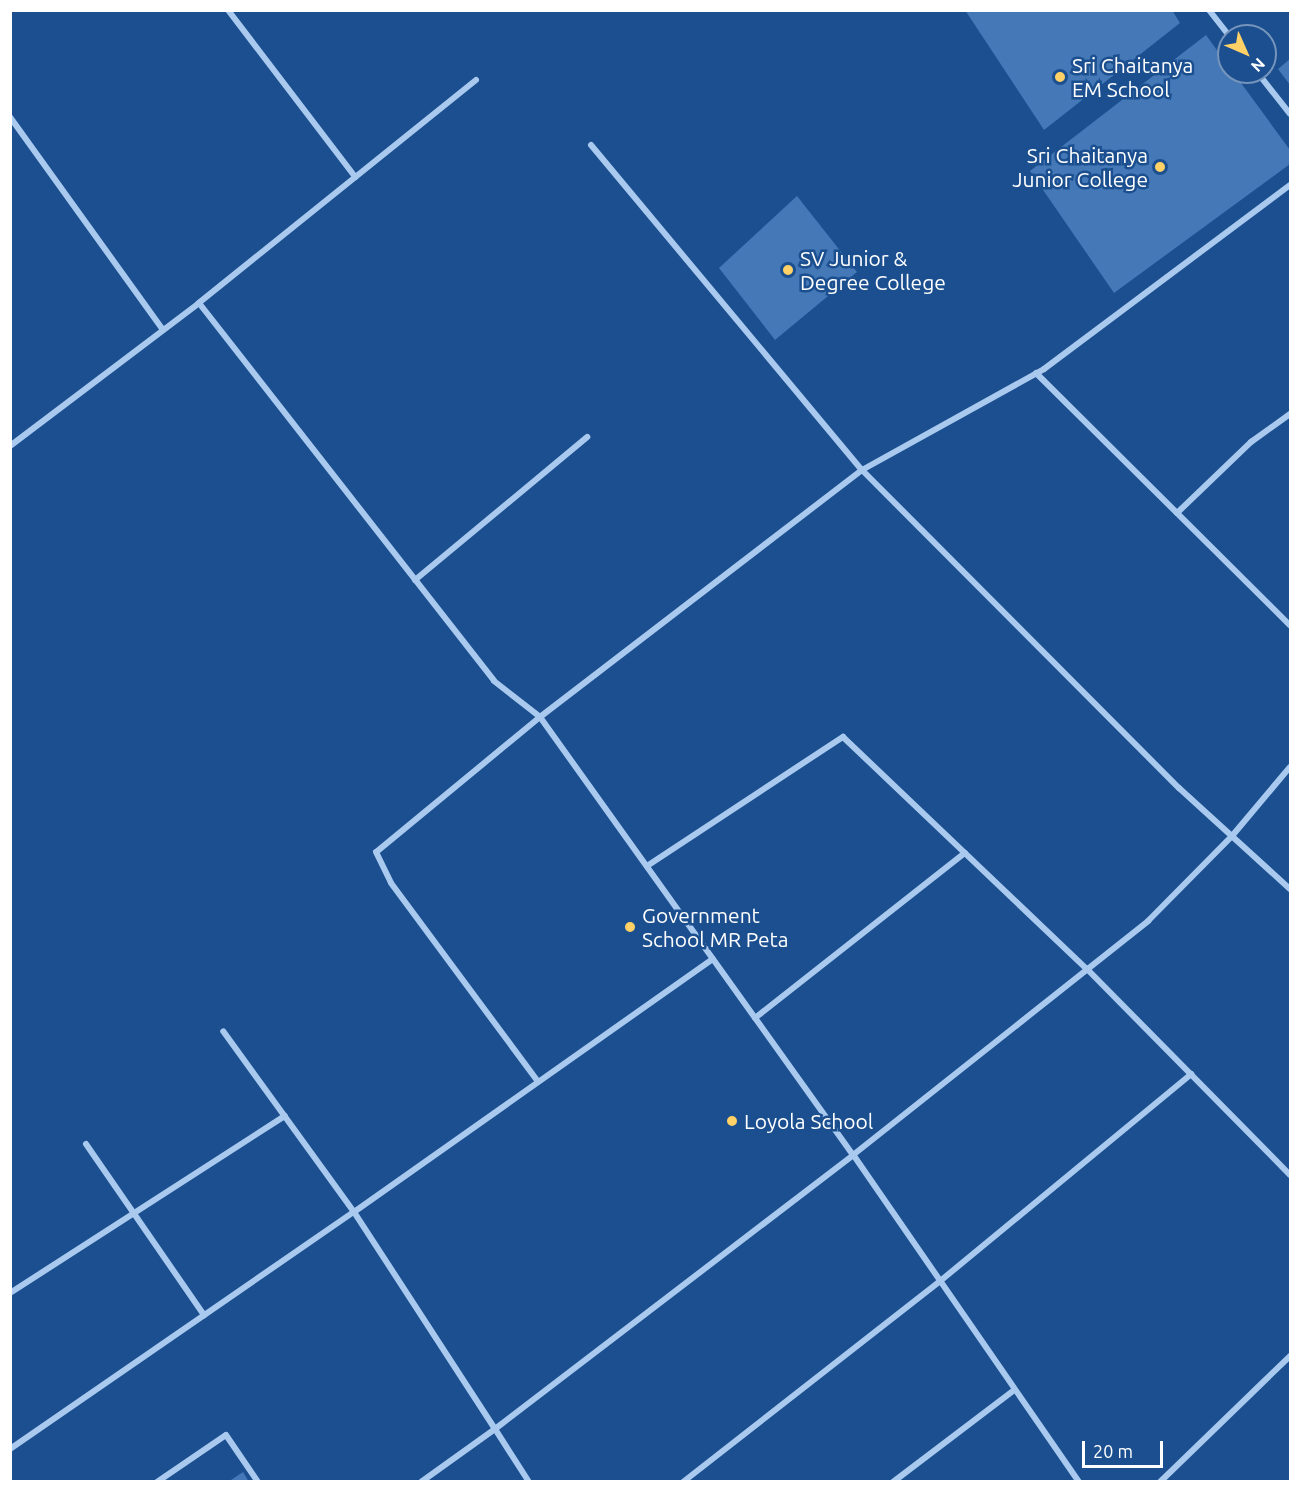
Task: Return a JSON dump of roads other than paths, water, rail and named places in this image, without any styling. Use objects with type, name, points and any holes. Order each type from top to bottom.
[{"type":"street","points":[[228,10],[355,177]]},
{"type":"street","points":[[1209,10],[1220,24]]},
{"type":"street","points":[[10,446],[199,303],[476,80]]},
{"type":"street","points":[[1266,84],[1290,114]]},
{"type":"street","points":[[10,117],[163,330]]},
{"type":"street","points":[[591,145],[862,470],[1179,788],[1290,888]]},
{"type":"street","points":[[538,1082],[391,883],[376,852],[540,717],[862,470],[1036,373],[1290,185]]},
{"type":"street","points":[[199,303],[494,681],[540,717],[853,1155],[1079,1482]]},
{"type":"street","points":[[1036,373],[1290,625]]},
{"type":"street","points":[[1177,513],[1251,442],[1290,414]]},
{"type":"street","points":[[415,580],[587,437]]},
{"type":"street","points":[[647,866],[843,737],[1087,969],[1290,1175]]},
{"type":"street","points":[[421,1482],[495,1429],[853,1155],[1148,921],[1232,836],[1290,767]]},
{"type":"street","points":[[755,1018],[965,853]]},
{"type":"street","points":[[10,1449],[354,1212],[713,959]]},
{"type":"street","points":[[224,1031],[354,1212],[529,1482]]},
{"type":"street","points":[[683,1482],[939,1282],[1191,1074]]},
{"type":"street","points":[[10,1293],[132,1212],[285,1116]]},
{"type":"street","points":[[86,1144],[204,1315]]},
{"type":"street","points":[[1160,1482],[1290,1356]]},
{"type":"street","points":[[893,1482],[1014,1390]]},
{"type":"street","points":[[157,1482],[226,1435],[258,1482]]},
{"type":"place","name":"Sri Chaitanya EM School","points":[[1060,77]]},
{"type":"place","name":"Sri Chaitanya Junior College","points":[[1160,167]]},
{"type":"place","name":"SV Junior & Degree College","points":[[788,270]]},
{"type":"place","name":"Government School MR Peta","points":[[630,927]]},
{"type":"place","name":"Loyola School","points":[[732,1121]]}]
